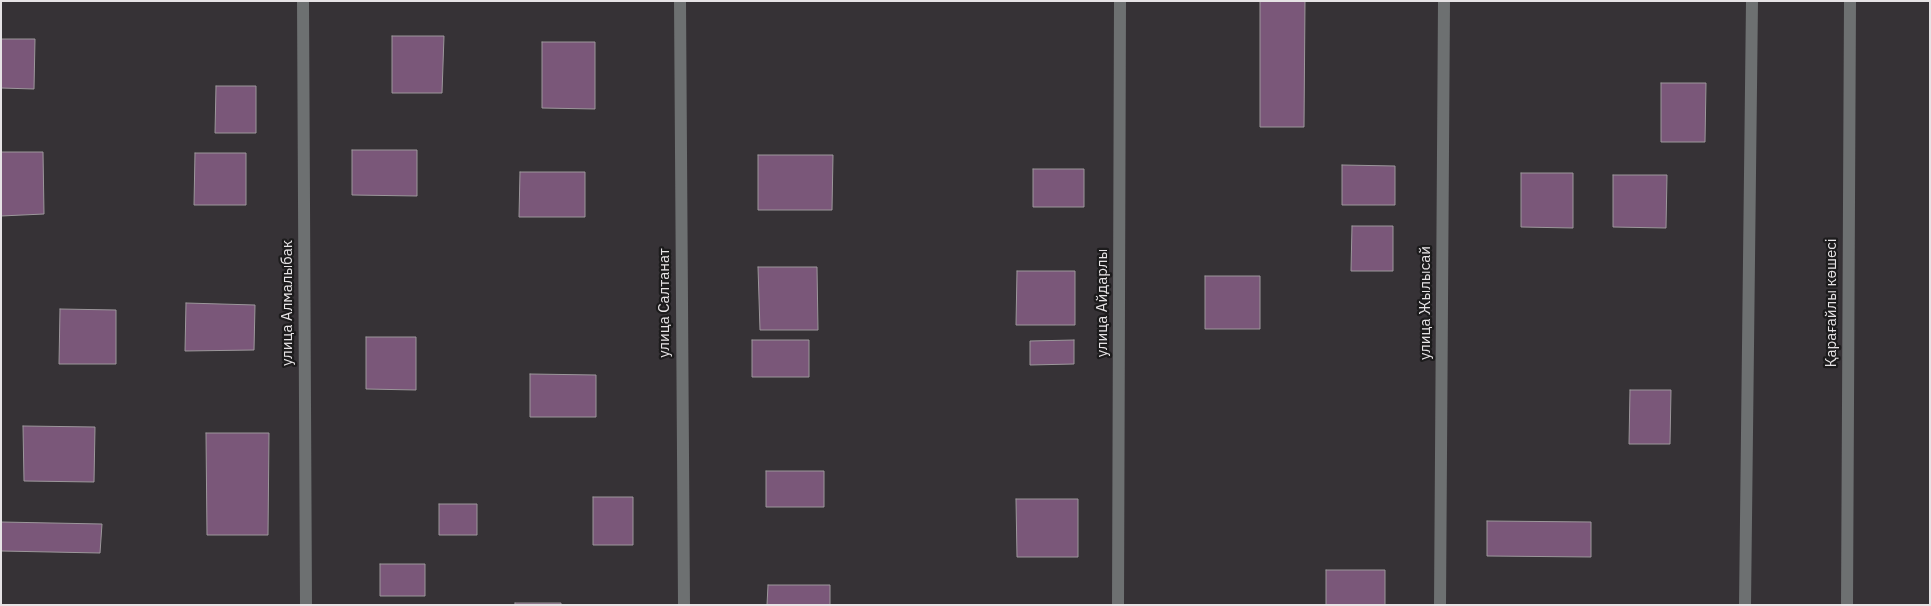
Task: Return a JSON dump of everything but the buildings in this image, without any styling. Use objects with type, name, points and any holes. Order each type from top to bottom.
[{"type":"street","name":"улица Алмалыбак","points":[[303,1],[306,605]]},
{"type":"street","name":"улица Салтанат","points":[[680,1],[684,605]]},
{"type":"street","name":"улица Айдарлы","points":[[1118,605],[1120,1]]},
{"type":"street","name":"улица Жылысай","points":[[1440,605],[1444,1]]},
{"type":"street","points":[[1745,605],[1752,1]]},
{"type":"street","name":"Қарағайлы көшесі","points":[[1847,605],[1850,1]]}]
